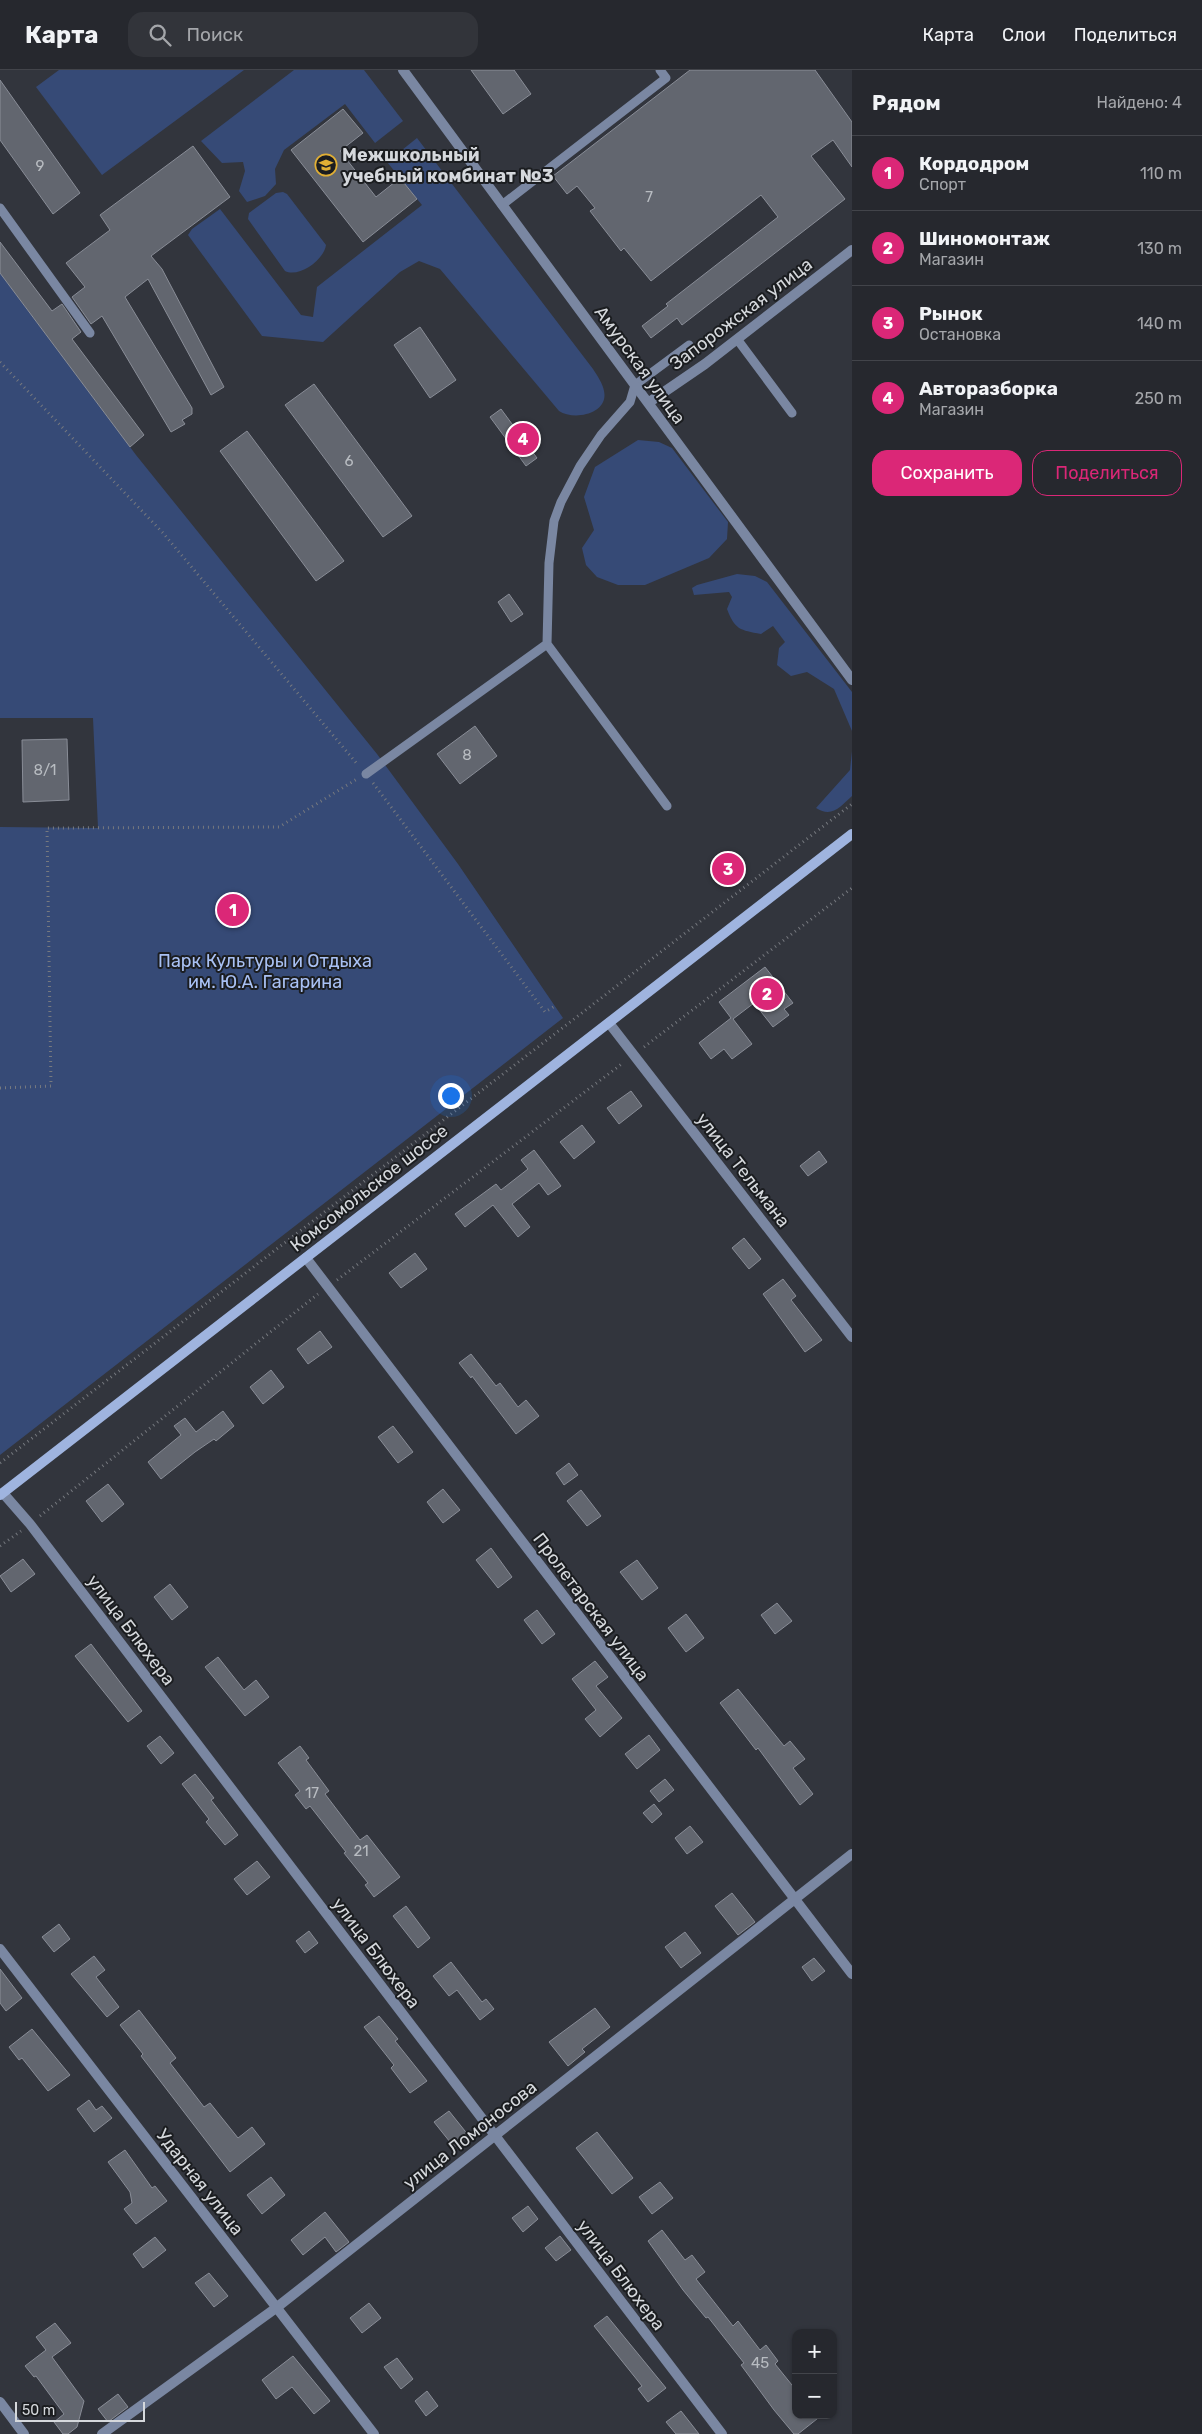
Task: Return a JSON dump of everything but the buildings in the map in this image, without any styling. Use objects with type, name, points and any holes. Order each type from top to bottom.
[{"type":"main road","name":"Комсомольское шоссе","points":[[2,1494],[852,834]]},
{"type":"street","name":"Амурская улица","points":[[402,70],[852,680]]},
{"type":"street","name":"Запорожская улица","points":[[648,403],[737,339],[852,250]]},
{"type":"street","name":"улица Тельмана","points":[[608,1023],[852,1337]]},
{"type":"street","name":"Пролетарская улица","points":[[306,1258],[852,1974]]},
{"type":"street","name":"улица Блюхера","points":[[2,1494],[30,1524],[722,2434]]},
{"type":"street","name":"улица Ломоносова","points":[[102,2434],[276,2308],[852,1854]]},
{"type":"street","name":"Ударная улица","points":[[0,1949],[374,2434]]},
{"type":"street","points":[[0,2402],[24,2434]]},
{"type":"lane","points":[[502,205],[666,78],[660,70]]},
{"type":"lane","points":[[0,208],[90,333]]},
{"type":"lane","points":[[737,339],[792,413]]},
{"type":"lane","points":[[667,806],[547,644],[549,564],[554,521],[574,477],[601,436],[630,402],[635,385],[690,344]]},
{"type":"lane","points":[[366,774],[547,644]]},
{"type":"path","points":[[0,362],[163,533],[366,774],[545,1012],[555,1006]]},
{"type":"path","points":[[0,1088],[51,1086],[47,828],[279,827],[366,774]]},
{"type":"path","points":[[0,1463],[852,804]]},
{"type":"path","points":[[0,1546],[327,1288],[852,888]]},
{"type":"green space","points":[[59,70],[244,70],[102,175],[36,87]]},
{"type":"green space","points":[[294,70],[364,70],[403,121],[375,143],[345,104],[284,150],[275,169],[276,184],[265,196],[247,202],[239,191],[245,171],[243,162],[222,163],[201,141]]},
{"type":"green space","points":[[417,138],[595,371],[604,391],[604,399],[596,410],[581,415],[565,414],[559,411],[440,269],[419,261],[400,272],[323,342],[262,336],[188,235],[192,229],[220,209],[301,315],[313,317],[317,287],[422,205],[387,162]]},
{"type":"green space","points":[[283,192],[287,194],[326,245],[316,262],[304,270],[291,273],[285,271],[248,219],[249,213],[276,193]]},
{"type":"green space","name":"Парк Культуры и Отдыха им. Ю.А. Гагарина","points":[[0,273],[136,455],[377,754],[458,864],[563,1018],[0,1455],[0,827],[98,828],[93,718],[0,718]]},
{"type":"green space","points":[[638,440],[659,442],[672,448],[728,522],[727,539],[709,558],[645,585],[618,585],[597,577],[586,565],[582,548],[594,530],[584,497],[595,467]]},
{"type":"green space","points":[[737,574],[755,576],[767,582],[852,692],[852,731],[834,689],[807,672],[791,676],[777,665],[779,648],[785,642],[773,626],[761,634],[739,628],[727,609],[732,597],[729,592],[694,595],[692,588],[697,585]]},
{"type":"green space","points":[[852,751],[852,796],[836,810],[827,812],[816,808],[850,770]]},
{"type":"place","name":"Межшкольный учебный комбинат №3","points":[[326,165]]},
{"type":"place","name":"Авторазборка","points":[[523,439]]},
{"type":"place","name":"Рынок","points":[[728,869]]},
{"type":"place","name":"Кордодром","points":[[233,910]]},
{"type":"place","name":"Шиномонтаж","points":[[767,994]]}]
